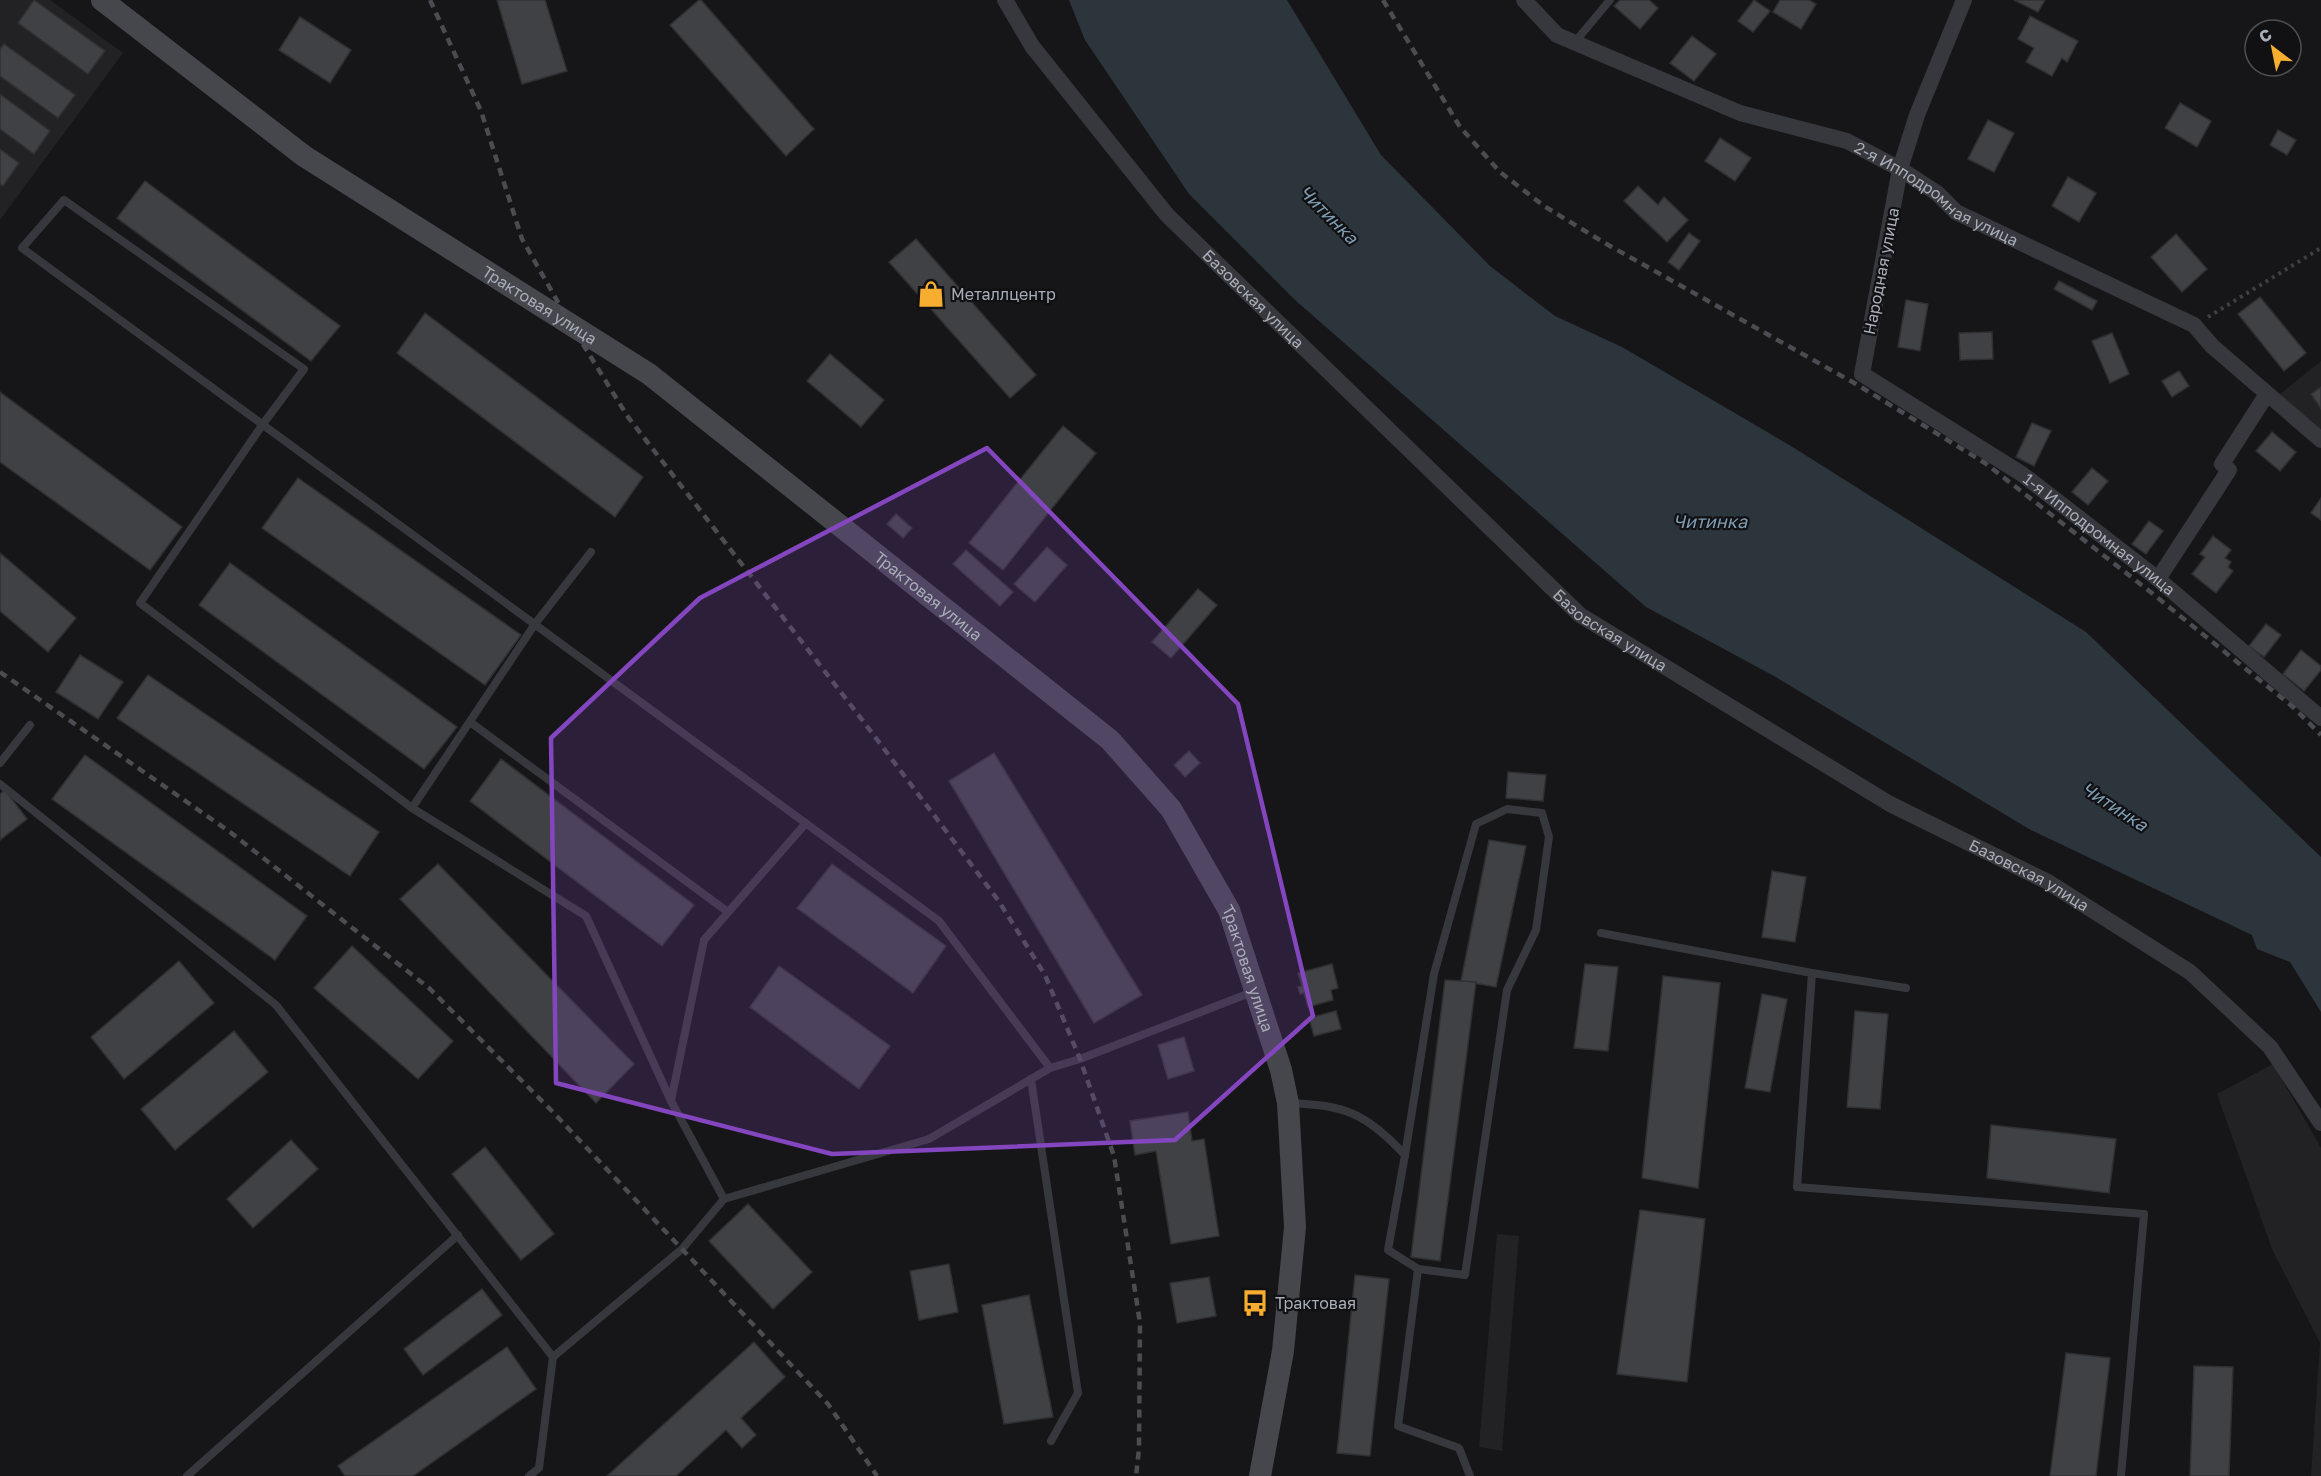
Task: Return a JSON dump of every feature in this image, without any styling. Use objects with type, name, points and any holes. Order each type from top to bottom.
[{"type":"main road","name":"Трактовая улица","points":[[102,0],[304,156],[649,374],[1110,740],[1171,809],[1229,910],[1281,1070],[1288,1103],[1295,1227],[1283,1351],[1260,1476]]},
{"type":"street","name":"Базовская улица","points":[[1005,0],[1032,46],[1167,215],[1580,615],[1890,804],[2048,882],[2190,972],[2270,1047],[2321,1124]]},
{"type":"street","name":"2-я Ипподромная улица","points":[[1524,0],[1557,35],[1740,113],[1847,141],[1900,169],[1937,193],[1956,212],[2194,325],[2212,346],[2321,440]]},
{"type":"street","name":"Народная улица","points":[[1862,374],[1900,169],[1917,115],[1964,0]]},
{"type":"street","name":"1-я Ипподромная улица","points":[[1862,374],[2022,474],[2158,579],[2308,704],[2321,718]]},
{"type":"street","points":[[2158,579],[2229,470],[2222,464],[2267,394]]},
{"type":"lane","points":[[1575,42],[1610,0]]},
{"type":"lane","points":[[724,1199],[671,1101],[586,916],[412,808],[140,603],[263,424],[304,369],[64,200],[22,248],[263,424],[939,921],[1050,1068]]},
{"type":"lane","points":[[412,808],[535,624],[591,552]]},
{"type":"lane","points":[[470,722],[728,912]]},
{"type":"lane","points":[[0,763],[30,725]]},
{"type":"lane","points":[[0,784],[276,1005],[553,1357]]},
{"type":"lane","points":[[1507,809],[1542,813],[1549,837],[1536,930],[1507,990],[1465,1275],[1418,1269],[1388,1250],[1434,974],[1476,824],[1507,809]]},
{"type":"lane","points":[[671,1101],[705,940],[806,823]]},
{"type":"lane","points":[[1601,933],[1812,973],[1906,988]]},
{"type":"lane","points":[[1812,973],[1797,1187],[2144,1214],[2121,1476]]},
{"type":"lane","points":[[529,1476],[539,1468],[553,1357],[682,1249],[724,1199],[929,1139],[1050,1068],[1080,1059],[1256,991]]},
{"type":"lane","points":[[1031,1079],[1078,1393],[1051,1442]]},
{"type":"lane","points":[[1288,1103],[1312,1104],[1352,1112],[1383,1131],[1405,1155]]},
{"type":"lane","points":[[187,1476],[458,1235]]},
{"type":"lane","points":[[1418,1269],[1398,1426],[1459,1448],[1470,1476]]},
{"type":"path","points":[[2194,325],[2321,248]]},
{"type":"highlighted area","points":[[987,448],[1238,704],[1313,1016],[1175,1140],[832,1154],[556,1083],[551,738],[700,598]]},
{"type":"shaded area","points":[[0,0],[50,0],[123,53],[0,220]]},
{"type":"shaded area","points":[[2321,361],[2321,430],[2279,395]]},
{"type":"shaded area","points":[[2273,1064],[2321,1148],[2321,1476],[2311,1476],[2320,1343],[2272,1249],[2217,1094]]},
{"type":"shaded area","points":[[1497,1234],[1519,1236],[1502,1451],[1479,1447]]},
{"type":"water","name":"Читинка","points":[[1069,0],[1287,0],[1381,155],[1490,266],[1555,316],[1622,347],[1791,446],[2086,632],[2321,857],[2321,1012],[2290,962],[2257,949],[2252,935],[2029,829],[1774,676],[1646,607],[1295,300],[1189,194],[1085,40]]},
{"type":"building","points":[[34,0],[105,51],[88,74],[18,23]]},
{"type":"building","points":[[497,0],[545,0],[567,71],[522,84]]},
{"type":"building","points":[[699,0],[814,129],[786,156],[670,25]]},
{"type":"building","points":[[1620,0],[1649,0],[1658,8],[1640,29],[1614,6]]},
{"type":"building","points":[[1754,0],[1770,11],[1753,32],[1738,21]]},
{"type":"building","points":[[1780,0],[1809,0],[1816,4],[1801,29],[1773,12]]},
{"type":"building","points":[[2014,0],[2045,0],[2038,12]]},
{"type":"building","points":[[2030,16],[2078,41],[2067,62],[2062,58],[2052,76],[2026,62],[2034,48],[2018,39]]},
{"type":"building","points":[[300,17],[351,50],[330,83],[279,50]]},
{"type":"building","points":[[1692,36],[1716,54],[1694,81],[1670,63]]},
{"type":"building","points":[[4,44],[75,95],[58,118],[0,76],[0,49]]},
{"type":"building","points":[[0,94],[50,131],[34,154],[0,129]]},
{"type":"building","points":[[2180,103],[2211,121],[2197,147],[2165,128]]},
{"type":"building","points":[[1988,120],[2014,133],[1994,172],[1968,159]]},
{"type":"building","points":[[2278,130],[2296,140],[2287,155],[2270,145]]},
{"type":"building","points":[[1720,138],[1751,158],[1735,181],[1705,161]]},
{"type":"building","points":[[0,149],[19,163],[3,186],[0,184]]},
{"type":"building","points":[[2068,177],[2096,193],[2079,222],[2052,206]]},
{"type":"building","points":[[145,181],[340,326],[311,361],[117,218]]},
{"type":"building","points":[[1638,186],[1658,205],[1664,197],[1688,220],[1667,242],[1624,201]]},
{"type":"building","points":[[1689,233],[1700,241],[1679,270],[1668,262]]},
{"type":"building","points":[[2176,234],[2207,269],[2182,292],[2151,257]]},
{"type":"building","points":[[916,239],[1036,375],[1010,398],[889,262]]},
{"type":"building","points":[[2059,281],[2097,301],[2092,310],[2054,289]]},
{"type":"building","points":[[2260,297],[2306,353],[2284,371],[2238,314]]},
{"type":"building","points":[[1906,300],[1928,304],[1920,351],[1898,347]]},
{"type":"building","points":[[425,313],[643,477],[615,517],[397,353]]},
{"type":"building","points":[[1992,332],[1993,359],[1960,360],[1959,333]]},
{"type":"building","points":[[2112,333],[2129,374],[2110,383],[2092,341]]},
{"type":"building","points":[[830,354],[884,400],[861,427],[807,381]]},
{"type":"building","points":[[2179,371],[2189,386],[2172,397],[2162,381]]},
{"type":"building","points":[[2321,387],[2321,409],[2311,394]]},
{"type":"building","points":[[0,392],[182,527],[150,570],[0,462]]},
{"type":"building","points":[[2032,423],[2051,431],[2034,466],[2016,457]]},
{"type":"building","points":[[1063,426],[1096,453],[1003,570],[969,543]]},
{"type":"building","points":[[2272,432],[2296,452],[2280,471],[2256,451]]},
{"type":"building","points":[[2092,468],[2108,481],[2088,505],[2072,492]]},
{"type":"building","points":[[298,478],[521,635],[485,685],[262,528]]},
{"type":"building","points":[[2321,498],[2321,520],[2311,513]]},
{"type":"building","points":[[896,514],[912,528],[903,538],[887,524]]},
{"type":"building","points":[[2149,521],[2163,531],[2146,554],[2132,544]]},
{"type":"building","points":[[2213,536],[2231,550],[2225,558],[2231,562],[2228,567],[2233,571],[2216,593],[2192,574],[2205,557],[2200,554]]},
{"type":"building","points":[[1047,547],[1067,565],[1035,602],[1014,584]]},
{"type":"building","points":[[966,550],[1013,592],[1000,606],[953,564]]},
{"type":"building","points":[[0,553],[76,618],[48,652],[0,611]]},
{"type":"building","points":[[230,563],[457,727],[424,769],[199,605]]},
{"type":"building","points":[[1198,589],[1217,605],[1171,658],[1152,642]]},
{"type":"building","points":[[2266,624],[2281,635],[2264,657],[2249,646]]},
{"type":"building","points":[[2301,650],[2321,666],[2321,670],[2304,691],[2283,674]]},
{"type":"building","points":[[80,655],[123,682],[98,719],[56,692]]},
{"type":"building","points":[[148,675],[379,832],[350,876],[117,718]]},
{"type":"building","points":[[1189,751],[1200,763],[1185,777],[1174,765]]},
{"type":"building","points":[[994,753],[1142,995],[1094,1023],[949,781]]},
{"type":"building","points":[[85,755],[307,916],[275,960],[52,799]]},
{"type":"building","points":[[501,759],[694,905],[662,946],[470,801]]},
{"type":"building","points":[[1508,772],[1546,775],[1543,801],[1506,798]]},
{"type":"building","points":[[5,790],[27,819],[0,840],[0,794]]},
{"type":"building","points":[[1489,840],[1526,846],[1496,987],[1461,981]]},
{"type":"building","points":[[438,864],[634,1064],[596,1103],[400,899]]},
{"type":"building","points":[[832,864],[946,946],[913,993],[797,908]]},
{"type":"building","points":[[1772,871],[1806,877],[1795,942],[1762,937]]},
{"type":"building","points":[[352,946],[453,1041],[418,1079],[314,988]]},
{"type":"building","points":[[179,961],[214,1003],[124,1079],[91,1037]]},
{"type":"building","points":[[1332,964],[1338,988],[1331,990],[1333,1000],[1308,1007],[1304,993],[1300,994],[1298,987],[1302,986],[1298,973]]},
{"type":"building","points":[[1585,964],[1618,967],[1608,1051],[1574,1048]]},
{"type":"building","points":[[779,966],[890,1046],[859,1089],[750,1007]]},
{"type":"building","points":[[1663,976],[1720,983],[1698,1188],[1642,1178]]},
{"type":"building","points":[[1445,980],[1476,982],[1440,1261],[1411,1257]]},
{"type":"building","points":[[1762,994],[1787,999],[1770,1092],[1745,1088]]},
{"type":"building","points":[[1336,1011],[1341,1029],[1314,1036],[1309,1018]]},
{"type":"building","points":[[1855,1011],[1888,1014],[1880,1109],[1847,1107]]},
{"type":"building","points":[[234,1031],[268,1072],[175,1150],[141,1109]]},
{"type":"building","points":[[1184,1037],[1194,1071],[1168,1079],[1158,1045]]},
{"type":"building","points":[[1188,1112],[1192,1141],[1204,1139],[1219,1236],[1171,1244],[1156,1151],[1135,1155],[1130,1121]]},
{"type":"building","points":[[1991,1125],[2116,1139],[2109,1193],[1987,1178]]},
{"type":"building","points":[[291,1140],[318,1169],[253,1228],[227,1199]]},
{"type":"building","points":[[485,1147],[554,1234],[521,1260],[452,1174]]},
{"type":"building","points":[[748,1204],[812,1272],[773,1309],[709,1241]]},
{"type":"building","points":[[1640,1210],[1705,1219],[1687,1382],[1617,1374]]},
{"type":"building","points":[[949,1264],[958,1312],[919,1320],[910,1271]]},
{"type":"building","points":[[1355,1275],[1389,1279],[1370,1456],[1337,1453]]},
{"type":"building","points":[[1209,1277],[1216,1316],[1177,1323],[1170,1283]]},
{"type":"building","points":[[482,1289],[502,1315],[423,1375],[404,1349]]},
{"type":"building","points":[[1029,1295],[1053,1417],[1004,1424],[982,1305]]},
{"type":"building","points":[[754,1342],[785,1377],[741,1418],[756,1435],[742,1448],[726,1430],[676,1476],[607,1476]]},
{"type":"building","points":[[507,1347],[536,1389],[413,1476],[345,1476],[338,1466]]},
{"type":"building","points":[[2066,1353],[2110,1358],[2096,1476],[2050,1476]]},
{"type":"building","points":[[2194,1366],[2233,1367],[2229,1476],[2190,1476]]},
{"type":"railway","points":[[430,0],[481,111],[522,239],[571,325],[628,417],[998,900],[1045,975],[1080,1059],[1114,1156],[1140,1323],[1139,1449],[1136,1476]]},
{"type":"railway","points":[[1383,0],[1460,127],[1500,172],[1544,206],[1603,242],[1856,384],[1985,463],[2293,707],[2321,735]]},
{"type":"railway","points":[[0,672],[230,832],[429,988],[550,1109],[828,1404],[877,1476]]},
{"type":"place","name":"Металлцентр","points":[[931,294]]},
{"type":"place","name":"Трактовая","points":[[1255,1303]]}]
